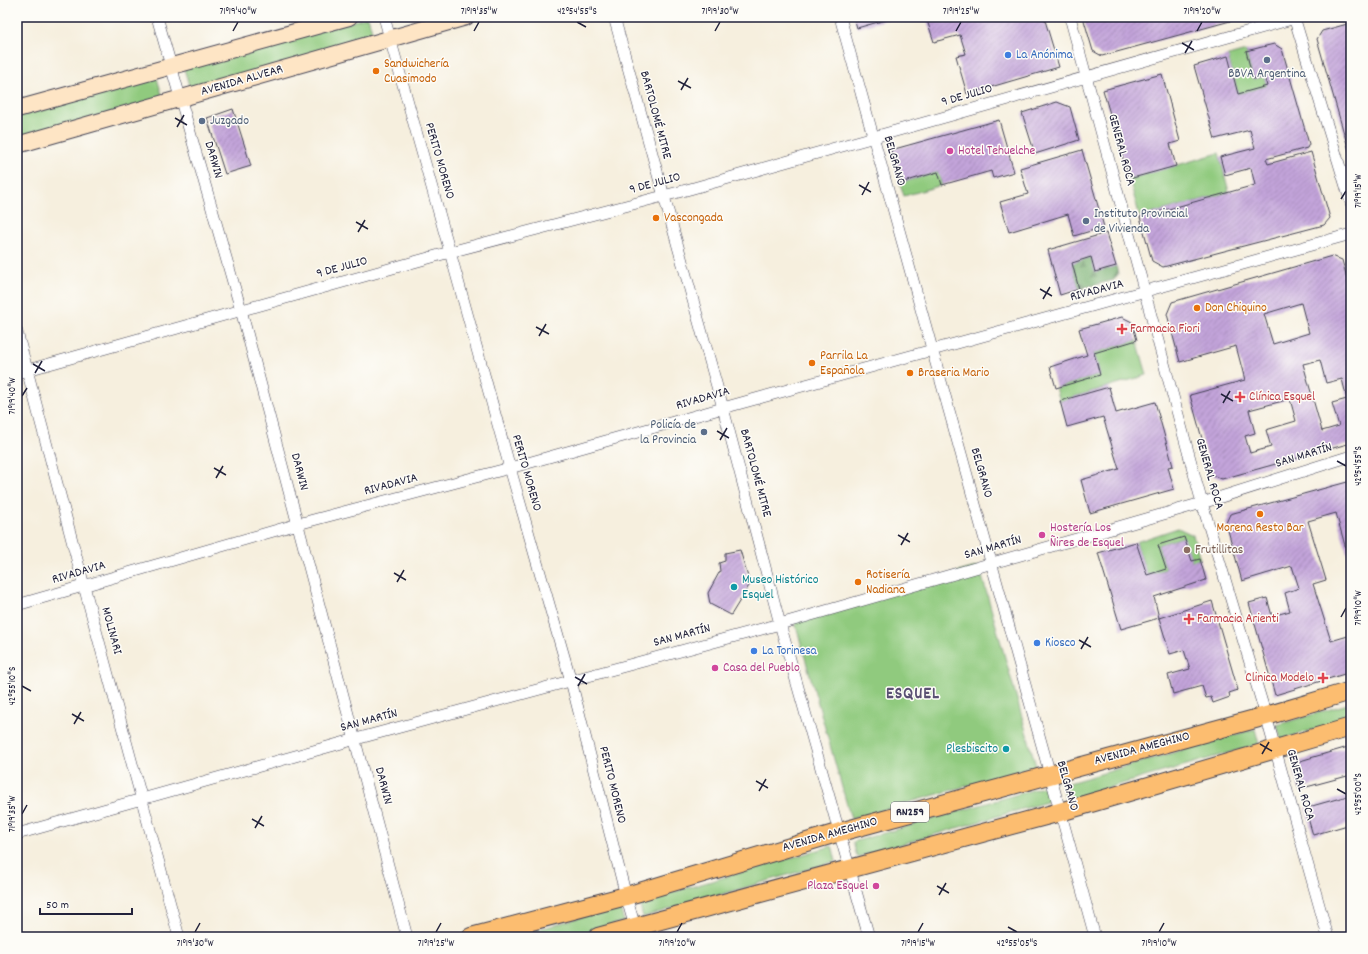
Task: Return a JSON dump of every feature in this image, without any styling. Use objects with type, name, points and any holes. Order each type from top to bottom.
[{"type":"highway","name":"AVENIDA AMEGHINO","points":[[471,937],[626,896],[840,832],[1266,716],[1351,690]]},
{"type":"highway","points":[[598,937],[636,932],[850,869],[1060,812],[1351,727]]},
{"type":"main road","points":[[17,109],[350,17]]},
{"type":"main road","name":"AVENIDA ALVEAR","points":[[17,145],[466,17]]},
{"type":"street","name":"DARWIN","points":[[156,17],[241,310],[356,739],[407,937]]},
{"type":"street","name":"PERITO MORENO","points":[[384,17],[571,680],[636,932]]},
{"type":"street","name":"BARTOLOMÉ MITRE","points":[[614,17],[723,408],[780,624],[869,937]]},
{"type":"street","name":"BELGRANO","points":[[840,17],[1095,937]]},
{"type":"street","name":"GENERAL ROCA","points":[[1070,17],[1202,503],[1266,716],[1328,937]]},
{"type":"street","name":"9 DE JULIO","points":[[22,371],[450,252],[663,196],[1295,17]]},
{"type":"street","points":[[1295,17],[1351,203]]},
{"type":"street","name":"RIVADAVIA","points":[[17,605],[298,524],[510,468],[1351,234]]},
{"type":"street","name":"MOLINARI","points":[[17,332],[22,371],[84,586],[143,799],[179,937]]},
{"type":"street","name":"SAN MARTÍN","points":[[17,834],[356,739],[780,624],[1202,503],[1351,456]]},
{"type":"green space","points":[[368,17],[374,38],[190,89],[184,69]]},
{"type":"green space","points":[[1246,51],[1253,79],[1264,76],[1267,86],[1238,94],[1228,56]]},
{"type":"green space","points":[[157,78],[163,98],[17,139],[17,117]]},
{"type":"green space","points":[[1219,153],[1229,192],[1140,217],[1129,179]]},
{"type":"green space","points":[[938,172],[942,185],[904,196],[900,183]]},
{"type":"green space","points":[[1091,257],[1095,272],[1116,266],[1118,274],[1114,280],[1079,289],[1072,263]]},
{"type":"green space","points":[[1137,340],[1147,375],[1060,401],[1056,388],[1100,375],[1094,353]]},
{"type":"green space","points":[[1178,528],[1193,535],[1200,559],[1192,561],[1183,537],[1158,545],[1166,569],[1147,575],[1136,542]]},
{"type":"green space","points":[[979,566],[1036,766],[851,819],[794,619]]},
{"type":"green space","points":[[1351,703],[1351,719],[1281,739],[1277,725]]},
{"type":"green space","points":[[1255,729],[1259,744],[1066,800],[1062,785]]},
{"type":"green space","points":[[1046,786],[1050,801],[857,857],[853,842]]},
{"type":"green space","points":[[832,846],[836,861],[643,917],[639,902]]},
{"type":"green space","points":[[619,906],[624,921],[569,937],[513,937]]},
{"type":"building","points":[[854,17],[896,17],[857,28]]},
{"type":"building","name":"La Anónima","points":[[926,17],[1044,17],[1059,67],[967,94],[956,56],[966,54],[960,35],[934,42]]},
{"type":"building","points":[[1083,17],[1245,17],[1102,56],[1093,51]]},
{"type":"building","points":[[1351,23],[1351,158],[1317,39],[1322,31]]},
{"type":"building","points":[[1274,44],[1282,49],[1309,144],[1307,148],[1266,159],[1268,164],[1311,152],[1330,218],[1324,225],[1163,267],[1152,261],[1140,217],[1255,185],[1251,168],[1225,175],[1220,157],[1255,148],[1250,130],[1215,139],[1194,66],[1228,56],[1238,94],[1267,86],[1264,76],[1253,79],[1246,51]]},
{"type":"building","points":[[1162,74],[1180,141],[1170,144],[1176,166],[1129,179],[1103,90]]},
{"type":"building","points":[[1057,102],[1070,107],[1079,140],[1035,154],[1022,113]]},
{"type":"building","points":[[233,109],[251,166],[225,174],[207,118]]},
{"type":"building","name":"Hotel Tehuelche","points":[[999,120],[1014,172],[993,178],[991,171],[942,185],[938,172],[900,183],[891,150]]},
{"type":"building","points":[[1082,150],[1104,227],[1074,236],[1068,214],[1009,232],[1000,202],[1028,194],[1020,168]]},
{"type":"building","points":[[1106,233],[1116,266],[1095,272],[1091,257],[1072,263],[1079,289],[1060,295],[1048,250]]},
{"type":"building","points":[[1332,256],[1342,260],[1351,293],[1351,443],[1222,479],[1212,475],[1190,395],[1245,380],[1236,346],[1180,362],[1167,314],[1172,302]],"holes":[[[1301,303],[1309,333],[1273,344],[1264,314]],[[1320,360],[1326,383],[1342,379],[1347,399],[1332,403],[1339,426],[1322,431],[1303,364]],[[1290,399],[1296,421],[1266,430],[1271,447],[1250,453],[1245,436],[1255,433],[1249,410]]]},
{"type":"building","points":[[1122,317],[1132,322],[1137,340],[1094,353],[1100,375],[1056,388],[1050,367],[1087,355],[1079,329]]},
{"type":"building","points":[[1109,387],[1116,413],[1155,402],[1173,466],[1168,467],[1174,489],[1090,513],[1081,480],[1119,469],[1103,417],[1067,427],[1060,401]]},
{"type":"building","points":[[1351,481],[1351,560],[1349,560],[1336,513],[1308,521],[1326,580],[1313,584],[1331,641],[1348,636],[1351,645],[1351,672],[1275,695],[1249,603],[1267,598],[1272,616],[1290,611],[1285,593],[1299,588],[1292,566],[1242,581],[1226,523],[1230,514]]},
{"type":"building","points":[[1184,537],[1192,561],[1200,559],[1206,580],[1154,597],[1159,618],[1121,629],[1098,553],[1136,542],[1147,575],[1166,569],[1158,545]]},
{"type":"building","points":[[740,550],[750,584],[731,615],[710,604],[708,593],[720,571],[719,563],[725,561],[725,553]]},
{"type":"building","points":[[1212,601],[1238,690],[1229,693],[1230,697],[1213,703],[1211,697],[1206,698],[1202,686],[1173,694],[1168,675],[1190,669],[1184,650],[1170,654],[1159,618]]},
{"type":"building","points":[[1348,747],[1351,757],[1351,775],[1299,789],[1294,770],[1300,761]]},
{"type":"building","points":[[1351,795],[1351,824],[1313,835],[1305,808]]},
{"type":"place","name":"La Anónima","points":[[1008,55]]},
{"type":"place","name":"BBVA Argentina","points":[[1267,60]]},
{"type":"place","name":"Sandwichería Cuasimodo","points":[[376,71]]},
{"type":"place","name":"Juzgado","points":[[202,121]]},
{"type":"place","name":"Hotel Tehuelche","points":[[950,151]]},
{"type":"place","name":"Vascongada","points":[[656,218]]},
{"type":"place","name":"Instituto Provincial de Vivienda","points":[[1086,221]]},
{"type":"place","name":"Don Chiquino","points":[[1197,308]]},
{"type":"place","name":"Farmacia Fiori","points":[[1122,329]]},
{"type":"place","name":"Parrila La Española","points":[[812,363]]},
{"type":"place","name":"Braseria Mario","points":[[910,373]]},
{"type":"place","name":"Clínica Esquel","points":[[1240,397]]},
{"type":"place","name":"Policía de la Provincia","points":[[704,432]]},
{"type":"place","name":"Morena Resto Bar","points":[[1260,514]]},
{"type":"place","name":"Hostería Los Ñires de Esquel","points":[[1042,535]]},
{"type":"place","name":"Frutillitas","points":[[1187,550]]},
{"type":"place","name":"Rotisería Nadiana","points":[[858,582]]},
{"type":"place","name":"Museo Histórico Esquel","points":[[734,587]]},
{"type":"place","name":"Farmacia Arienti","points":[[1189,619]]},
{"type":"place","name":"Kiosco","points":[[1037,643]]},
{"type":"place","name":"La Torinesa","points":[[754,651]]},
{"type":"place","name":"Casa del Pueblo","points":[[715,668]]},
{"type":"place","name":"Clinica Modelo","points":[[1323,678]]},
{"type":"place","name":"Plesbiscito","points":[[1006,749]]},
{"type":"place","name":"Plaza Esquel","points":[[876,886]]},
{"type":"district","name":"ESQUEL","points":[[913,695]]}]
